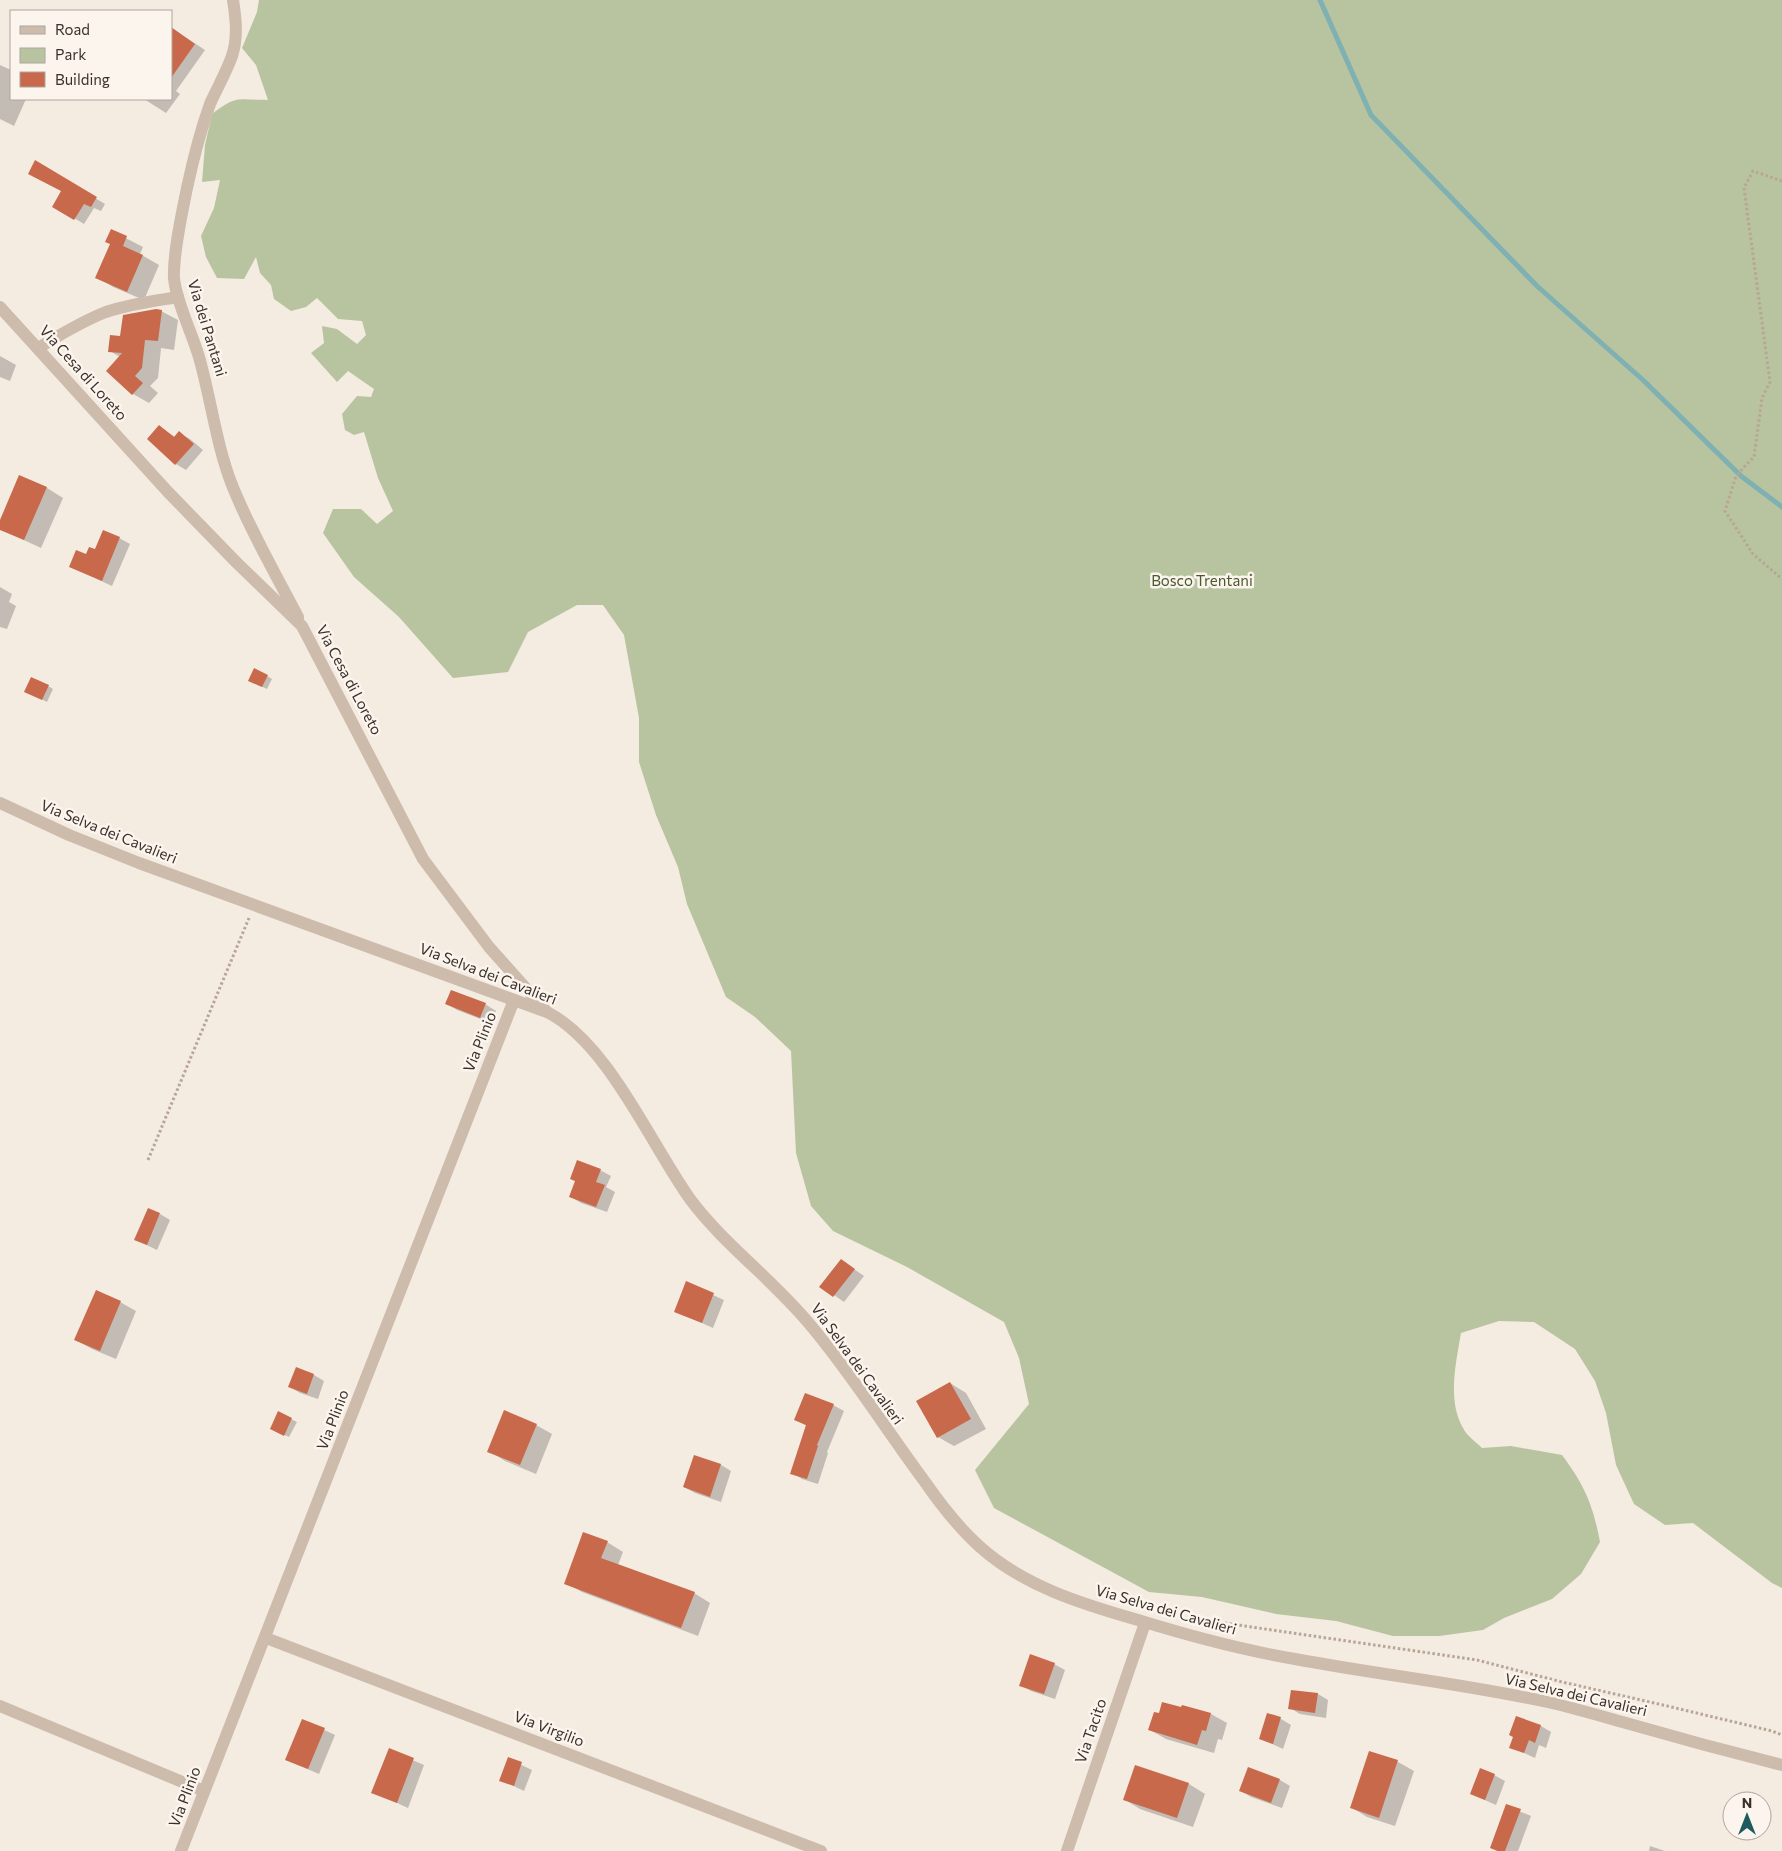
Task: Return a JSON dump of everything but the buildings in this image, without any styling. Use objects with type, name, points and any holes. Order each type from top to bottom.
[{"type":"street","name":"Via dei Pantani","points":[[233,0],[236,31],[232,57],[210,104],[203,125],[187,190],[174,269],[178,297],[198,355],[220,445],[232,484],[250,526],[302,626]]},
{"type":"street","points":[[38,348],[78,325],[107,312],[142,303],[178,297]]},
{"type":"street","name":"Via Cesa di Loreto","points":[[0,307],[200,525],[302,626],[423,858],[489,947],[547,1012]]},
{"type":"street","name":"Via Selva dei Cavalieri","points":[[0,804],[139,864],[547,1012],[560,1019],[574,1030],[618,1085],[690,1199],[726,1240],[811,1325],[943,1507],[970,1537],[999,1562],[1030,1581],[1086,1604],[1163,1628],[1224,1644],[1294,1660],[1551,1703],[1782,1765]]},
{"type":"street","name":"Via Plinio","points":[[181,1851],[266,1638],[514,1000]]},
{"type":"street","name":"Via Tacito","points":[[1067,1851],[1146,1623]]},
{"type":"street","name":"Via Virgilio","points":[[266,1638],[821,1851]]},
{"type":"street","points":[[0,1706],[204,1791]]},
{"type":"path","points":[[1782,182],[1752,171],[1744,188],[1770,382],[1762,398],[1754,457],[1742,468],[1735,479],[1725,511],[1753,554],[1782,579]]},
{"type":"path","points":[[148,1160],[254,906]]},
{"type":"path","points":[[1163,1628],[1190,1618],[1477,1660],[1562,1682],[1663,1704],[1782,1735]]},
{"type":"green space","name":"Bosco Trentani","points":[[259,0],[1782,0],[1782,1588],[1772,1583],[1693,1523],[1665,1525],[1634,1504],[1616,1465],[1606,1413],[1595,1381],[1575,1349],[1534,1322],[1499,1321],[1461,1333],[1454,1381],[1455,1406],[1458,1417],[1467,1434],[1482,1448],[1511,1446],[1562,1455],[1577,1476],[1587,1496],[1600,1542],[1581,1574],[1552,1599],[1504,1618],[1483,1630],[1439,1636],[1393,1636],[1336,1621],[1276,1614],[1202,1597],[1149,1592],[994,1508],[975,1470],[1029,1404],[1019,1358],[1004,1322],[907,1267],[833,1231],[811,1206],[796,1153],[791,1051],[755,1017],[726,997],[687,904],[678,867],[656,815],[639,762],[639,718],[624,635],[603,605],[577,605],[528,632],[508,672],[453,678],[399,617],[354,577],[323,533],[333,509],[361,509],[377,524],[393,511],[378,478],[364,432],[354,435],[345,430],[342,414],[357,396],[371,397],[374,389],[348,371],[337,382],[311,353],[324,343],[322,326],[337,329],[357,344],[366,335],[362,321],[338,319],[317,298],[306,307],[291,311],[274,299],[271,285],[260,273],[256,257],[244,279],[217,278],[206,257],[201,236],[214,208],[220,180],[202,182],[205,145],[212,114],[233,101],[244,99],[268,100],[256,65],[242,48],[257,12]]},
{"type":"waterway","points":[[1320,0],[1371,115],[1537,286],[1643,380],[1741,476],[1782,507]]}]
